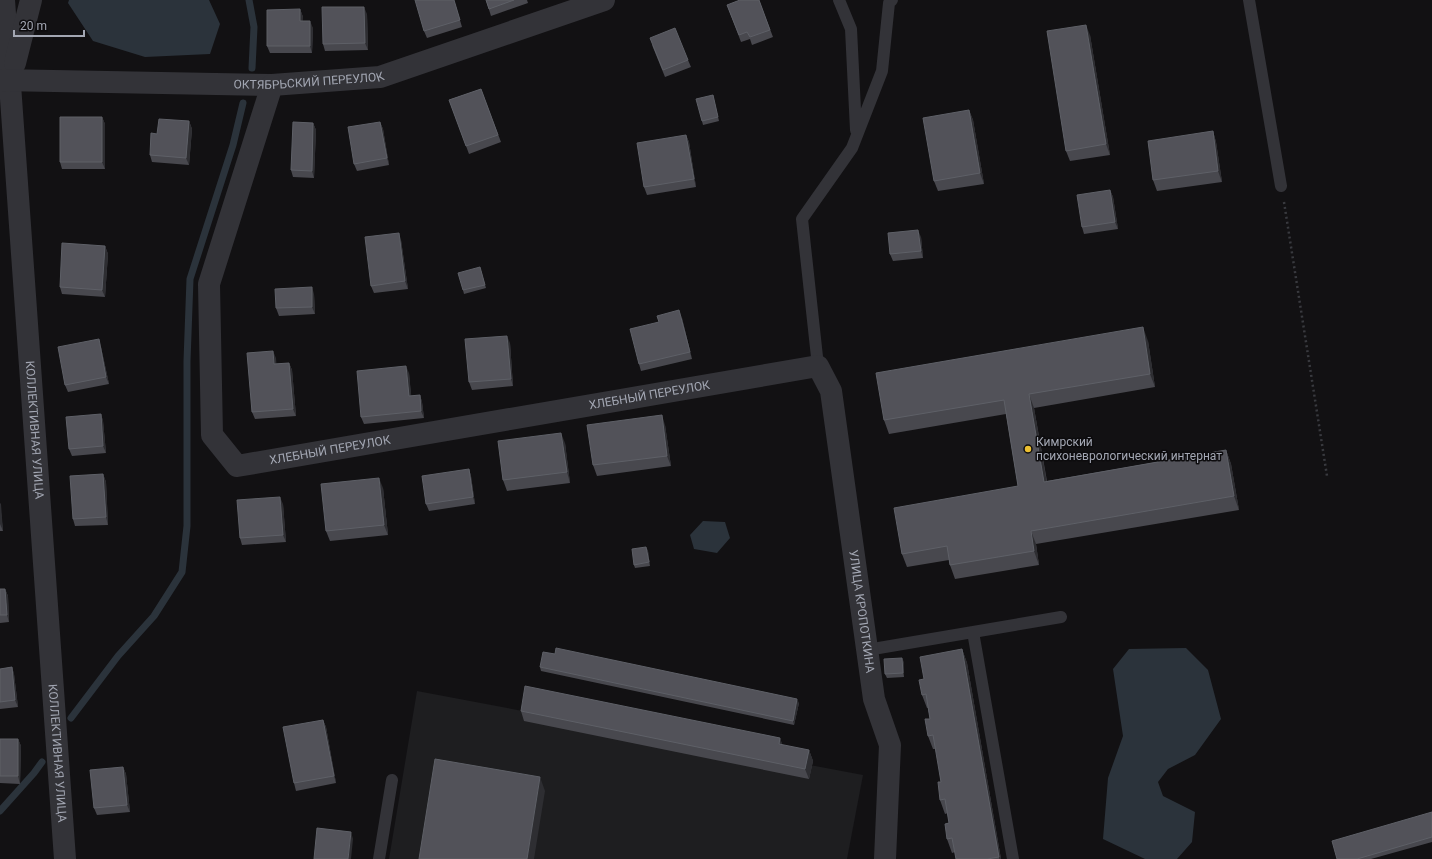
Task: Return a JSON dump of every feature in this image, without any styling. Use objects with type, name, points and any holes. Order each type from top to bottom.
[{"type":"street","name":"КОЛЛЕКТИВНАЯ УЛИЦА","points":[[4,0],[5,80],[65,859]]},
{"type":"street","points":[[5,80],[32,0]]},
{"type":"street","name":"ОКТЯБРЬСКИЙ ПЕРЕУЛОК","points":[[5,80],[272,85],[380,77],[604,0]]},
{"type":"street","name":"ХЛЕБНЫЙ ПЕРЕУЛОК","points":[[272,85],[209,284],[212,435],[237,466],[818,366]]},
{"type":"street","name":"УЛИЦА КРОПОТКИНА","points":[[818,366],[831,391],[874,699],[890,745],[885,859]]},
{"type":"lane","points":[[839,0],[851,28],[857,135]]},
{"type":"lane","points":[[818,366],[802,219],[852,148],[882,71],[889,3],[892,0]]},
{"type":"lane","points":[[1249,0],[1281,186]]},
{"type":"lane","points":[[867,650],[1061,617]]},
{"type":"lane","points":[[973,632],[1013,859]]},
{"type":"lane","points":[[379,859],[392,780]]},
{"type":"path","points":[[1281,186],[1327,476]]},
{"type":"shaded area","points":[[69,0],[209,0],[220,24],[210,54],[145,57],[93,41],[68,3]]},
{"type":"shaded area","points":[[703,521],[725,522],[730,538],[717,553],[694,549],[690,535]]},
{"type":"shaded area","points":[[1186,648],[1208,670],[1221,719],[1195,755],[1168,769],[1158,782],[1163,796],[1195,812],[1192,842],[1177,859],[1145,859],[1103,839],[1108,778],[1123,736],[1113,669],[1129,649]]},
{"type":"shaded area","points":[[417,691],[863,775],[847,859],[389,859]]},
{"type":"building","points":[[415,0],[454,0],[460,20],[424,31]]},
{"type":"building","points":[[486,0],[514,0],[489,9]]},
{"type":"building","points":[[740,0],[759,0],[770,30],[750,37],[747,32],[739,35],[727,5]]},
{"type":"building","points":[[322,7],[364,7],[365,43],[323,44]]},
{"type":"building","points":[[300,9],[300,21],[310,21],[310,46],[267,46],[267,10]]},
{"type":"building","points":[[1086,25],[1106,144],[1066,151],[1047,31]]},
{"type":"building","points":[[675,28],[688,60],[663,70],[650,38]]},
{"type":"building","points":[[481,89],[498,135],[466,146],[449,100]]},
{"type":"building","points":[[713,95],[718,117],[702,121],[696,99]]},
{"type":"building","points":[[969,110],[980,173],[934,181],[923,118]]},
{"type":"building","points":[[60,117],[102,117],[102,162],[60,162]]},
{"type":"building","points":[[159,119],[189,121],[186,158],[150,155],[151,133],[157,134]]},
{"type":"building","points":[[293,122],[313,123],[312,171],[291,170]]},
{"type":"building","points":[[380,122],[387,158],[354,164],[348,127]]},
{"type":"building","points":[[1213,131],[1218,171],[1153,180],[1148,141]]},
{"type":"building","points":[[686,135],[694,179],[644,187],[637,143]]},
{"type":"building","points":[[1110,190],[1115,222],[1082,227],[1077,195]]},
{"type":"building","points":[[918,230],[921,251],[890,254],[888,233]]},
{"type":"building","points":[[399,233],[405,281],[371,286],[365,237]]},
{"type":"building","points":[[62,243],[105,246],[102,290],[60,287]]},
{"type":"building","points":[[480,267],[485,285],[463,290],[458,273]]},
{"type":"building","points":[[312,287],[312,307],[276,308],[275,289]]},
{"type":"building","points":[[679,310],[690,352],[639,364],[630,329],[659,322],[657,316]]},
{"type":"building","name":"Кимрский психоневрологический интернат","points":[[1143,327],[1150,374],[1029,394],[1044,482],[1226,450],[1234,496],[1031,531],[1034,551],[950,565],[947,546],[902,554],[894,508],[1018,486],[1004,400],[884,420],[876,373]]},
{"type":"building","points":[[507,336],[511,379],[469,382],[465,339]]},
{"type":"building","points":[[99,339],[106,377],[65,385],[58,347]]},
{"type":"building","points":[[273,351],[274,364],[289,363],[293,409],[252,412],[247,353]]},
{"type":"building","points":[[406,366],[409,396],[420,395],[421,411],[361,417],[357,371]]},
{"type":"building","points":[[101,414],[103,446],[69,449],[66,417]]},
{"type":"building","points":[[662,415],[667,456],[593,465],[587,425]]},
{"type":"building","points":[[561,433],[567,472],[503,480],[498,441]]},
{"type":"building","points":[[469,469],[473,497],[426,504],[422,476]]},
{"type":"building","points":[[103,474],[106,517],[73,519],[70,476]]},
{"type":"building","points":[[379,478],[384,525],[326,531],[321,484]]},
{"type":"building","points":[[280,497],[283,535],[240,538],[237,500]]},
{"type":"building","points":[[646,547],[649,562],[634,565],[632,549]]},
{"type":"building","points":[[0,589],[5,589],[7,615],[0,615]]},
{"type":"building","points":[[556,648],[797,699],[793,721],[540,667],[543,652],[555,654]]},
{"type":"building","points":[[962,649],[999,857],[987,859],[956,859],[952,838],[947,839],[945,824],[949,823],[945,799],[940,800],[938,782],[941,782],[933,735],[928,736],[925,719],[930,719],[926,694],[922,695],[919,680],[924,679],[920,657]]},
{"type":"building","points":[[902,658],[903,673],[885,674],[884,659]]},
{"type":"building","points":[[12,667],[15,700],[0,702],[0,669]]},
{"type":"building","points":[[525,686],[780,738],[779,744],[809,750],[805,769],[521,711]]},
{"type":"building","points":[[323,720],[334,776],[294,783],[283,727]]},
{"type":"building","points":[[0,739],[18,739],[18,776],[0,776]]},
{"type":"building","points":[[435,759],[540,777],[527,859],[419,859]]},
{"type":"building","points":[[123,767],[127,805],[94,808],[90,770]]},
{"type":"building","points":[[1432,812],[1432,837],[1357,859],[1337,859],[1332,841]]},
{"type":"building","points":[[317,828],[351,832],[348,859],[314,859]]},
{"type":"waterway","points":[[249,0],[254,27],[252,68]]},
{"type":"waterway","points":[[71,718],[118,656],[154,616],[182,572],[187,526],[187,361],[190,279],[233,145],[243,103]]},
{"type":"waterway","points":[[0,811],[42,762]]},
{"type":"place","name":"Кимрский психоневрологический интернат","points":[[1028,449]]}]
